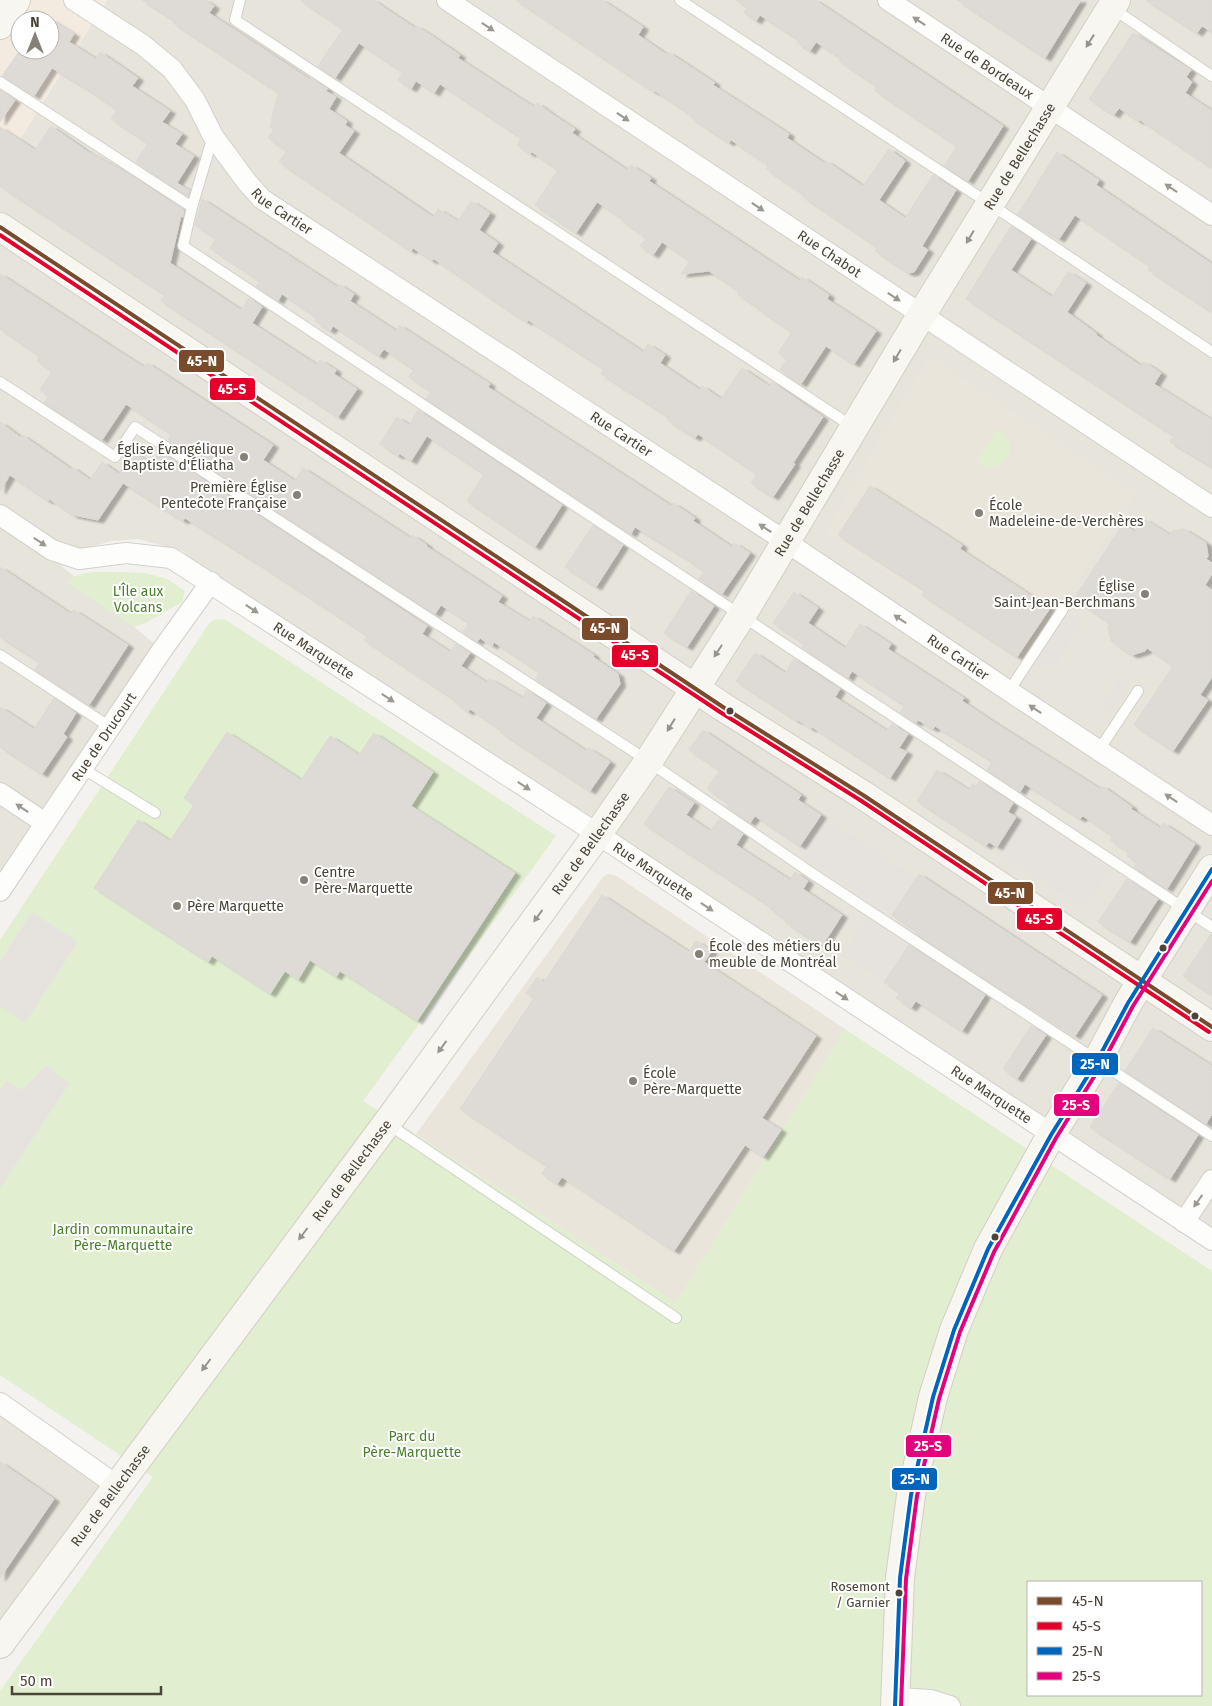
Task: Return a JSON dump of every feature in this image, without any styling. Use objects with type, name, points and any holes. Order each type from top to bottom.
[{"type":"main road","points":[[0,25],[16,0]]},
{"type":"main road","name":"Rue de Bellechasse","points":[[0,1644],[598,835],[648,762],[742,615],[922,314],[1050,106],[1110,3]]},
{"type":"main road","points":[[0,227],[695,688],[863,795],[1212,1027]]},
{"type":"main road","points":[[896,1702],[900,1578],[911,1495],[933,1397],[954,1330],[988,1249],[1051,1135],[1097,1060],[1124,1010],[1212,869]]},
{"type":"street","name":"Rue Cartier","points":[[74,0],[143,45],[172,69],[195,100],[213,136],[246,181],[262,199],[786,541],[1212,825]]},
{"type":"street","name":"Rue Chabot","points":[[447,0],[1212,507]]},
{"type":"street","name":"Rue de Bordeaux","points":[[888,0],[1212,215]]},
{"type":"street","name":"Rue Marquette","points":[[0,515],[52,550],[79,559],[126,553],[171,558],[211,582],[598,835],[1212,1240]]},
{"type":"street","name":"Rue de Drucourt","points":[[0,892],[162,650],[211,582]]},
{"type":"street","points":[[0,793],[45,823]]},
{"type":"street","points":[[1184,1222],[1212,1180]]},
{"type":"street","points":[[0,1403],[116,1485]]},
{"type":"street","points":[[896,1702],[930,1700],[950,1706]]},
{"type":"lane","points":[[240,0],[235,20],[854,428]]},
{"type":"lane","points":[[680,0],[1212,352]]},
{"type":"lane","points":[[1110,3],[1212,76]]},
{"type":"lane","points":[[0,82],[192,207]]},
{"type":"lane","points":[[213,136],[192,207],[183,246],[1212,927]]},
{"type":"lane","points":[[0,382],[115,457],[135,426],[633,751],[813,874],[1212,1136]]},
{"type":"lane","points":[[1009,691],[1063,609]]},
{"type":"lane","points":[[0,655],[110,727]]},
{"type":"lane","points":[[1099,750],[1138,691]]},
{"type":"lane","points":[[82,768],[155,814]]},
{"type":"lane","points":[[386,1123],[676,1318]]},
{"type":"shaded area","points":[[0,0],[107,0],[0,171]]},
{"type":"shaded area","points":[[107,0],[1212,0],[1212,1234],[212,578],[183,551],[138,539],[112,541],[51,557],[162,650],[0,898],[0,171]]},
{"type":"shaded area","name":"École Madeleine-de-Verchères","points":[[929,356],[1136,493],[1023,662],[825,533]]},
{"type":"shaded area","points":[[1065,614],[1084,621],[1055,666],[1034,665]]},
{"type":"shaded area","points":[[1120,677],[1131,684],[1113,712],[1102,704]]},
{"type":"shaded area","points":[[1026,803],[1115,862],[1084,909],[996,850]]},
{"type":"shaded area","points":[[821,815],[916,878],[892,915],[796,852]]},
{"type":"shaded area","name":"École Père-Marquette","points":[[608,874],[615,875],[845,1029],[676,1303],[416,1134],[603,877]]},
{"type":"shaded area","points":[[32,912],[78,942],[25,1023],[0,1006],[0,961]]},
{"type":"shaded area","points":[[867,918],[909,945],[884,982],[842,955]]},
{"type":"shaded area","points":[[46,1065],[69,1084],[0,1188],[0,1091],[6,1081],[22,1090]]},
{"type":"shaded area","points":[[0,1404],[116,1485],[0,1644]]},
{"type":"green space","points":[[998,429],[1005,434],[1010,447],[1009,453],[1001,464],[986,468],[976,462]]},
{"type":"green space","name":"L'Île aux Volcans","points":[[85,573],[145,573],[167,579],[185,591],[182,602],[146,623],[134,627],[66,582]]},
{"type":"green space","name":"Parc du Père-Marquette","points":[[218,619],[226,620],[556,836],[363,1101],[676,1303],[845,1029],[1212,1271],[1212,1706],[0,1706],[0,1691],[153,1477],[0,1375],[0,940],[210,622]]},
{"type":"building","points":[[142,0],[205,0],[214,6],[209,13],[309,79],[328,89],[326,91],[336,97],[329,109],[347,121],[345,125],[354,131],[339,153],[433,217],[438,209],[458,221],[471,201],[490,213],[479,230],[498,243],[492,252],[643,352],[648,344],[665,355],[660,363],[700,390],[702,386],[721,399],[742,368],[769,386],[772,382],[823,417],[773,497],[751,483],[757,474],[698,434],[695,438],[667,420],[669,417],[601,374],[604,369],[528,320],[527,322],[508,310],[434,259],[432,261],[413,248],[411,251],[279,162],[287,151],[268,138],[274,129],[270,127],[278,92],[173,23],[175,21]]},
{"type":"building","points":[[300,0],[373,0],[415,28],[416,26],[426,32],[460,55],[458,58],[534,107],[537,103],[575,129],[572,133],[627,170],[631,165],[651,178],[649,181],[800,281],[802,277],[829,295],[827,299],[876,331],[854,364],[826,346],[801,384],[780,370],[787,359],[778,353],[792,332],[737,294],[739,291],[709,271],[681,274],[690,261],[662,242],[653,255],[640,246],[646,238],[622,221],[623,219],[597,202],[576,233],[535,205],[558,170],[532,152],[530,154],[517,145],[521,138],[440,84],[434,93],[416,81],[411,89],[398,80],[403,72],[359,43],[335,78],[318,66],[343,29]]},
{"type":"building","points":[[516,0],[602,0],[643,27],[638,35],[715,83],[713,85],[789,134],[787,138],[863,186],[889,149],[905,161],[879,200],[905,218],[933,175],[956,190],[922,246],[928,250],[914,272],[908,273],[875,251],[877,247],[766,169],[768,165],[731,140],[729,143],[691,118],[692,116],[673,103]]},
{"type":"building","points":[[736,0],[815,0],[1003,126],[968,181],[944,166],[957,146],[874,90],[877,86],[839,61],[841,58],[816,42],[810,51],[797,43],[799,40],[760,15],[756,21],[744,13],[748,7]]},
{"type":"building","points":[[957,0],[1081,0],[1045,58]]},
{"type":"building","points":[[1146,0],[1212,0],[1212,32],[1202,26],[1197,33]]},
{"type":"building","points":[[60,25],[74,34],[69,42],[96,59],[100,52],[138,78],[132,86],[170,111],[162,122],[182,134],[175,144],[194,156],[177,183],[190,191],[188,196],[136,162],[148,143],[111,119],[117,109],[79,84],[52,68],[34,96],[2,76],[13,60],[60,60]]},
{"type":"building","points":[[1133,33],[1191,70],[1186,77],[1192,82],[1185,93],[1212,111],[1212,168],[1119,108],[1114,115],[1089,99]]},
{"type":"building","points":[[0,90],[15,100],[0,122]]},
{"type":"building","points":[[51,126],[88,152],[129,174],[184,210],[170,263],[241,310],[249,298],[262,307],[252,323],[317,365],[320,360],[336,370],[334,374],[357,389],[338,417],[161,301],[165,295],[0,186],[0,127],[35,150]]},
{"type":"building","points":[[1057,152],[1099,180],[1096,185],[1212,264],[1212,312],[1148,270],[1150,266],[1075,215],[1059,239],[1018,214]]},
{"type":"building","points":[[202,199],[337,287],[339,284],[354,294],[350,301],[396,331],[399,325],[490,384],[488,387],[671,506],[673,503],[695,518],[693,521],[732,547],[734,543],[750,553],[722,594],[699,579],[704,571],[682,556],[635,527],[631,534],[426,399],[431,391],[409,377],[414,369],[384,349],[379,356],[333,326],[330,331],[315,321],[317,317],[282,294],[278,301],[256,286],[260,281],[210,248],[216,239],[195,225]]},
{"type":"building","points":[[1011,226],[1031,239],[1011,270],[1052,297],[1068,272],[1086,283],[1067,312],[1141,366],[1144,362],[1161,373],[1154,384],[1212,420],[1212,467],[1170,442],[1174,436],[966,299]]},
{"type":"building","points":[[0,274],[144,367],[147,363],[273,445],[263,460],[295,481],[303,468],[410,538],[412,535],[502,596],[498,602],[529,621],[533,616],[594,655],[593,657],[618,674],[620,684],[596,719],[535,679],[540,672],[494,642],[492,646],[480,638],[477,642],[463,632],[469,623],[441,605],[435,614],[168,440],[171,434],[126,404],[102,440],[44,403],[49,396],[40,390],[52,371],[37,361],[40,356],[0,329]]},
{"type":"building","points":[[418,410],[562,505],[535,547],[467,501],[484,474],[427,436],[411,461],[400,454],[398,456],[380,444],[397,417],[409,425]]},
{"type":"building","points":[[0,422],[20,437],[22,435],[90,480],[102,462],[119,474],[133,452],[152,464],[160,451],[427,626],[422,634],[450,652],[456,644],[470,653],[461,666],[487,683],[490,679],[522,698],[527,690],[546,703],[536,718],[586,751],[588,748],[610,762],[590,791],[500,732],[501,730],[470,709],[468,712],[454,702],[455,700],[364,640],[368,636],[185,518],[183,521],[123,483],[98,520],[73,515],[49,499],[48,501],[10,475],[0,491]]},
{"type":"building","points":[[870,486],[962,545],[960,549],[1050,608],[1017,657],[922,595],[925,591],[838,535]]},
{"type":"building","name":"Église Saint-Jean-Berchmans","points":[[1144,519],[1170,535],[1172,531],[1184,529],[1206,543],[1208,556],[1206,559],[1212,563],[1212,574],[1205,585],[1212,590],[1212,677],[1200,695],[1208,700],[1173,751],[1134,725],[1173,666],[1147,648],[1145,651],[1132,655],[1121,648],[1111,641],[1108,627],[1110,623],[1074,599],[1123,524],[1135,532]]},
{"type":"building","points":[[593,525],[623,545],[596,587],[565,567]]},
{"type":"building","points":[[0,567],[71,614],[74,610],[128,645],[89,705],[35,670],[40,662],[0,637]]},
{"type":"building","points":[[691,591],[714,606],[687,647],[664,633]]},
{"type":"building","points":[[794,592],[818,608],[808,623],[845,648],[860,624],[891,644],[888,649],[964,698],[962,701],[992,721],[1100,789],[1102,786],[1132,807],[1131,809],[1160,828],[1163,823],[1195,844],[1167,889],[1134,867],[1137,862],[1127,856],[1129,853],[1110,840],[1113,836],[1083,816],[1080,819],[1025,784],[1020,792],[987,770],[992,761],[935,726],[933,729],[918,720],[916,723],[900,712],[905,706],[852,671],[848,678],[802,647],[804,644],[773,623]]},
{"type":"building","points":[[755,653],[785,673],[794,659],[840,689],[835,697],[887,731],[892,724],[908,734],[899,748],[907,752],[890,778],[812,727],[811,729],[797,721],[736,681]]},
{"type":"building","points":[[54,698],[76,713],[63,734],[67,737],[42,774],[0,747],[0,707],[34,729]]},
{"type":"building","points":[[703,730],[801,795],[798,800],[821,815],[800,846],[755,816],[750,823],[727,807],[730,804],[707,789],[720,770],[689,750]]},
{"type":"building","name":"Centre Père-Marquette","points":[[227,732],[301,780],[330,736],[359,755],[374,733],[433,772],[411,806],[515,873],[417,1021],[340,971],[336,977],[310,960],[298,980],[285,971],[270,994],[212,956],[208,962],[94,888],[138,820],[170,841],[194,805],[184,798]]},
{"type":"building","points":[[937,770],[969,790],[972,784],[976,786],[979,781],[1013,803],[1008,812],[1016,817],[997,847],[989,842],[986,846],[917,801]]},
{"type":"building","points":[[669,787],[694,803],[686,815],[710,831],[720,818],[743,834],[736,845],[790,880],[795,872],[808,881],[803,889],[842,915],[822,946],[786,923],[787,921],[770,909],[771,907],[644,824]]},
{"type":"building","points":[[919,874],[1102,995],[1075,1036],[916,934],[917,932],[892,915]]},
{"type":"building","points":[[1127,879],[1158,899],[1130,942],[1098,922]]},
{"type":"building","name":"École Père-Marquette","points":[[602,895],[689,952],[696,941],[712,951],[704,962],[816,1036],[762,1118],[781,1130],[763,1157],[745,1145],[674,1251],[562,1177],[557,1184],[542,1174],[547,1166],[460,1109],[534,998],[526,993],[537,977],[544,982]]},
{"type":"building","points":[[1212,934],[1212,995],[1183,976]]},
{"type":"building","points":[[909,945],[985,995],[962,1031],[916,1001],[911,1008],[896,998],[900,993],[884,982]]},
{"type":"building","points":[[1031,1026],[1046,1035],[1017,1079],[1003,1069]]},
{"type":"building","points":[[1153,1028],[1212,1066],[1212,1114],[1206,1124],[1125,1071]]},
{"type":"building","points":[[1119,1083],[1198,1135],[1170,1179],[1090,1127]]},
{"type":"building","points":[[0,1462],[54,1499],[0,1578]]},
{"type":"transit line","name":"45-N","points":[[0,227],[723,707],[863,795],[1212,1027]]},
{"type":"transit line","name":"45-S","points":[[0,235],[720,712],[860,800],[1209,1032]]},
{"type":"transit line","name":"25-N","points":[[895,1706],[900,1578],[911,1495],[933,1397],[954,1330],[988,1249],[1051,1135],[1097,1061],[1128,1003],[1212,869]]},
{"type":"transit line","name":"25-S","points":[[901,1706],[906,1579],[917,1496],[939,1399],[960,1332],[994,1252],[1056,1138],[1102,1064],[1133,1006],[1212,881]]},
{"type":"place","name":"Église Évangélique Baptiste d'Éliatha","points":[[244,457]]},
{"type":"place","name":"Première Église Penteĉote Française","points":[[297,495]]},
{"type":"place","name":"École Madeleine-de-Verchères","points":[[979,513]]},
{"type":"place","name":"Église Saint-Jean-Berchmans","points":[[1145,594]]},
{"type":"place","name":"Centre Père-Marquette","points":[[304,880]]},
{"type":"place","name":"Père Marquette","points":[[177,906]]},
{"type":"place","name":"École des métiers du meuble de Montréal","points":[[699,954]]},
{"type":"place","name":"École Père-Marquette","points":[[633,1081]]},
{"type":"place","name":"Rosemont / Garnier","points":[[899,1593]]},
{"type":"park label","name":"Jardin communautaire Père-Marquette","points":[[123,1238]]}]
